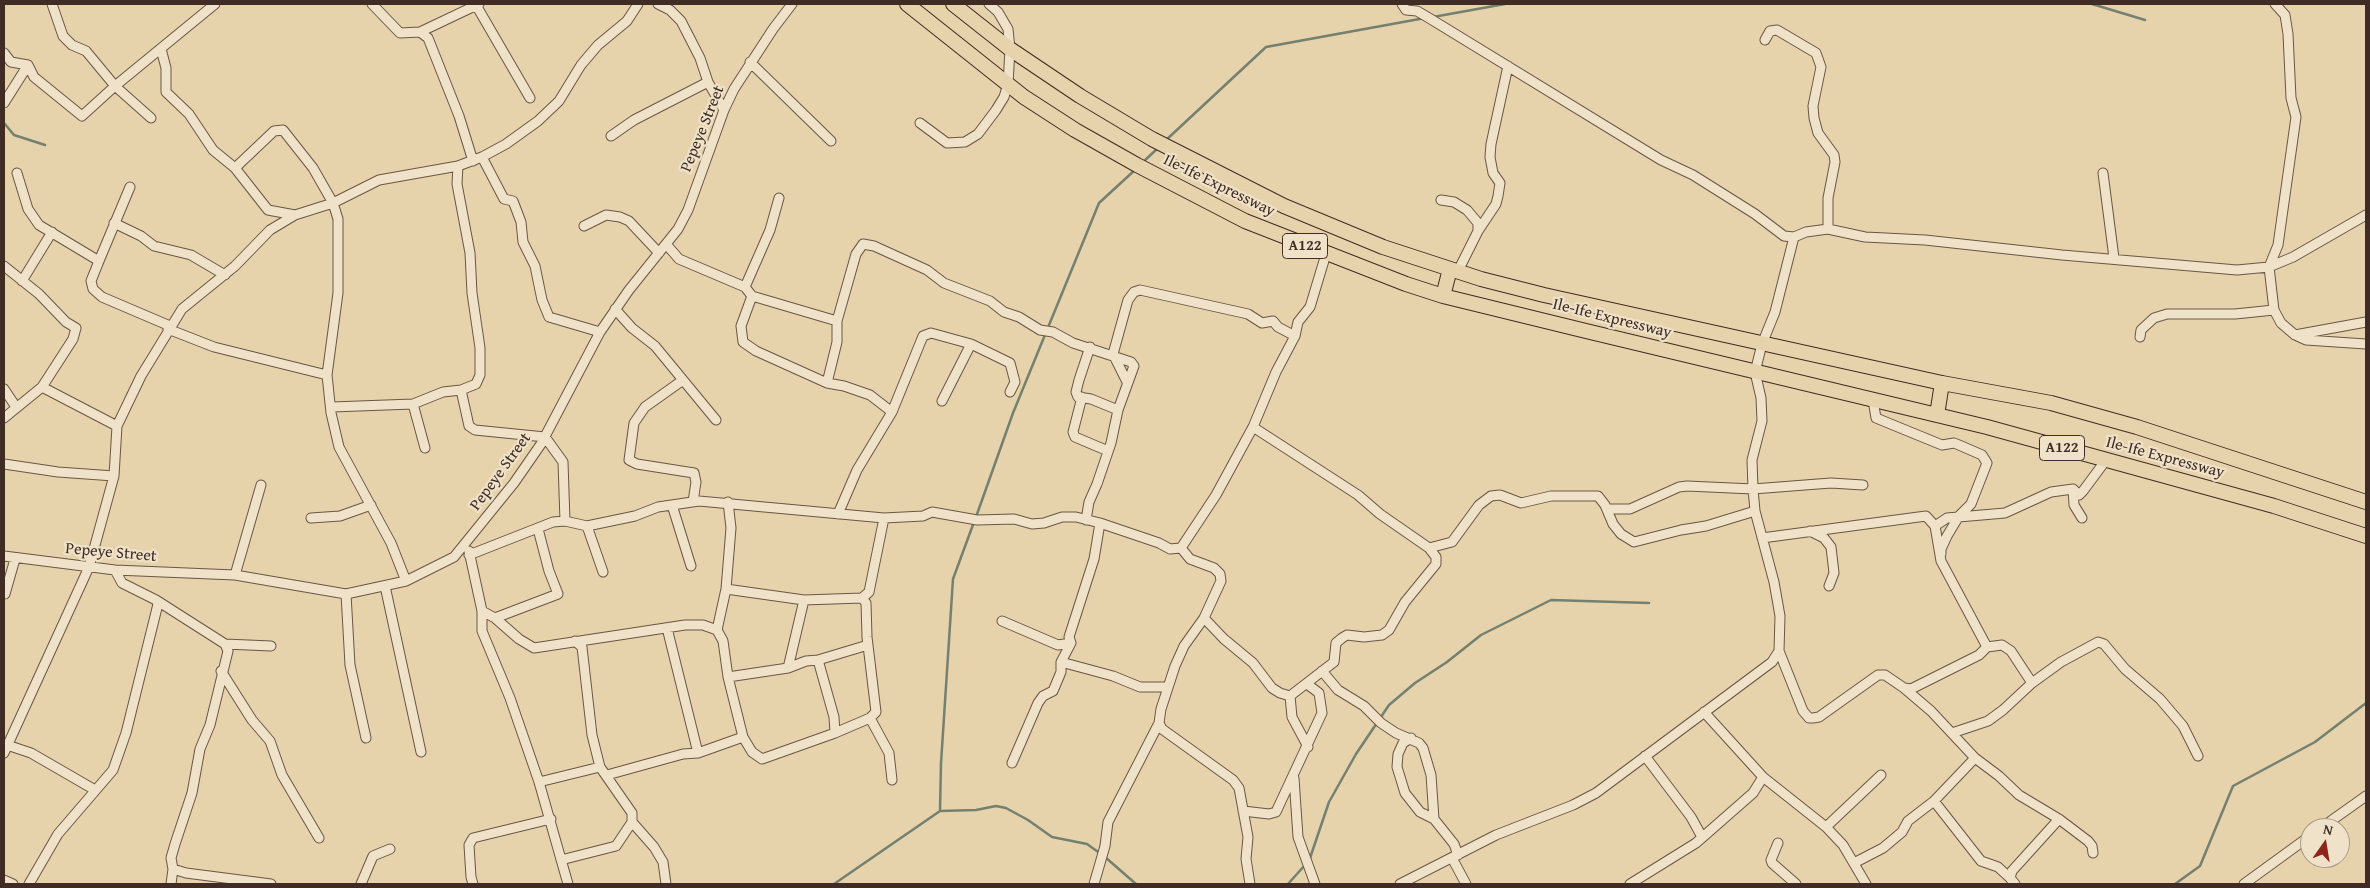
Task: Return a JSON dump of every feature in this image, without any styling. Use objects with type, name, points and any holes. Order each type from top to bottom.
[{"type":"highway","name":"Ile-Ife Expressway","points":[[907,4],[1008,84],[1075,130],[1162,179],[1245,220],[1326,254],[1443,296],[1937,415],[2274,506],[2366,536]]},
{"type":"highway","name":"Ile-Ife Expressway","points":[[953,4],[1010,49],[1080,96],[1152,139],[1238,184],[1367,240],[1454,270],[1544,295],[1762,344],[2051,403],[2101,417],[2366,502]]},
{"type":"highway","points":[[1443,296],[1454,270]]},
{"type":"highway","points":[[1937,415],[1942,382]]},
{"type":"street","points":[[52,4],[63,36],[72,45],[86,51],[115,86],[151,118]]},
{"type":"street","points":[[200,4],[207,10]]},
{"type":"street","points":[[28,65],[34,77],[82,116],[132,70],[161,50],[215,4]]},
{"type":"street","points":[[372,4],[400,33],[420,32],[477,4],[530,98]]},
{"type":"street","points":[[95,790],[31,753],[5,749],[89,567],[114,476],[117,426],[141,376],[182,309],[225,275],[270,230],[295,215],[333,203],[379,180],[458,166],[473,161],[522,132],[560,101],[581,65],[598,45],[627,21],[638,4]]},
{"type":"street","points":[[658,4],[670,10],[681,21],[700,58],[708,82],[724,110]]},
{"type":"street","name":"Pepeye Street","points":[[4,556],[115,570],[235,575],[346,594],[406,580],[454,557],[469,541],[545,437],[600,332],[615,309],[678,229],[688,210],[724,110],[750,62],[792,4]]},
{"type":"street","points":[[920,123],[947,144],[964,142],[978,134],[996,110],[1008,84],[1010,49],[1008,29],[998,12],[990,4]]},
{"type":"street","points":[[1402,4],[1406,10],[1417,11],[1661,160],[1693,175],[1755,214],[1784,236],[1794,237],[1806,232],[1828,229],[1865,237],[1925,240],[2062,255],[2237,270],[2268,267],[2293,257],[2366,215]]},
{"type":"street","points":[[2275,4],[2285,15],[2292,98],[2296,117],[2278,245],[2268,267],[2274,310],[2281,323],[2295,335],[2306,340],[2366,344]]},
{"type":"street","points":[[1765,40],[1770,31],[1777,30],[1816,54],[1821,67],[1814,106],[1814,118],[1818,133],[1834,155],[1835,162],[1828,198],[1828,229]]},
{"type":"street","points":[[420,32],[428,38],[434,52],[459,116],[473,161]]},
{"type":"street","points":[[161,50],[166,68],[166,92],[189,114],[213,150],[235,168],[268,210],[295,215]]},
{"type":"street","points":[[4,54],[11,62],[28,65]]},
{"type":"street","points":[[750,62],[831,141]]},
{"type":"street","points":[[4,103],[28,65]]},
{"type":"street","points":[[1454,270],[1496,204],[1500,183],[1494,172],[1490,157],[1491,144],[1508,66]]},
{"type":"street","points":[[611,136],[634,120],[708,82]]},
{"type":"street","points":[[235,168],[274,131],[283,130],[313,168],[333,203],[338,219],[338,293],[327,375],[332,407],[331,413],[339,447],[391,543],[406,580]]},
{"type":"street","points":[[482,157],[504,199],[513,201],[521,222],[523,242],[535,266],[542,300],[549,317],[600,332]]},
{"type":"street","points":[[332,407],[413,404],[443,392],[461,390],[476,384],[480,375],[470,253],[457,184],[458,166]]},
{"type":"street","points":[[17,173],[28,209],[39,225],[99,261]]},
{"type":"street","points":[[2103,173],[2114,258]]},
{"type":"street","points":[[130,187],[99,261],[92,281],[93,289],[102,297],[214,347],[327,375]]},
{"type":"street","points":[[745,287],[770,230],[779,198]]},
{"type":"street","points":[[1441,200],[1454,202],[1467,210],[1478,223],[1478,231]]},
{"type":"street","points":[[584,226],[606,215],[620,216],[629,221],[659,253]]},
{"type":"street","points":[[114,223],[141,236],[154,246],[191,255],[225,275]]},
{"type":"street","points":[[22,281],[52,232]]},
{"type":"street","points":[[1794,237],[1775,312],[1762,344],[1755,372],[1762,398],[1762,421],[1752,460],[1752,488],[1755,511],[1774,582],[1780,616],[1779,650],[1803,711],[1809,718],[1819,717],[1878,675],[1885,676],[1904,688],[1931,711],[1975,758],[2019,795],[2058,819],[2088,842],[2092,846],[2093,853]]},
{"type":"street","points":[[666,244],[679,259],[745,287],[752,296],[837,321]]},
{"type":"street","points":[[827,383],[837,342],[837,321],[856,254],[863,244],[874,246],[927,270],[944,283],[990,302],[1004,312],[1019,317],[1040,330],[1053,332],[1073,343],[1113,354],[1133,363],[1134,366],[1118,410],[1108,451],[1089,502],[1086,520]]},
{"type":"street","points":[[1182,548],[1216,495],[1253,427],[1276,372],[1295,336],[1298,322],[1310,307],[1326,254]]},
{"type":"street","points":[[4,266],[39,294],[66,322],[76,328],[73,339],[42,387],[4,418]]},
{"type":"street","points":[[1127,382],[1113,354],[1128,300],[1134,292],[1140,290],[1248,314],[1262,323],[1273,321],[1278,327],[1295,336]]},
{"type":"street","points":[[752,296],[741,326],[743,342],[756,351],[827,383],[870,395],[892,412]]},
{"type":"street","points":[[615,309],[632,328],[655,346],[716,420]]},
{"type":"street","points":[[2140,337],[2141,330],[2154,318],[2167,314],[2235,314],[2274,310]]},
{"type":"street","points":[[2295,335],[2366,322]]},
{"type":"street","points":[[838,514],[856,470],[892,412],[923,336],[931,332],[970,344],[1010,363],[1015,382],[1010,392]]},
{"type":"street","points":[[942,401],[970,344]]},
{"type":"street","points":[[1090,347],[1076,392],[1078,397],[1112,406],[1118,410]]},
{"type":"street","points":[[683,380],[645,407],[634,423],[629,460],[637,464],[694,473],[696,482],[694,502]]},
{"type":"street","points":[[42,387],[117,426]]},
{"type":"street","points":[[4,389],[16,407]]},
{"type":"street","points":[[461,390],[469,426],[475,430],[545,437],[563,462],[565,521]]},
{"type":"street","points":[[1082,397],[1073,432],[1075,437],[1108,451]]},
{"type":"street","points":[[1873,400],[1876,418],[1885,423],[1942,445],[1954,443],[1982,455],[1987,462],[1980,477],[1972,504],[1960,516],[1941,549],[1941,560]]},
{"type":"street","points":[[413,404],[425,448]]},
{"type":"street","points":[[1253,427],[1358,495],[1380,514],[1429,548],[1436,557],[1436,564],[1405,602],[1389,630],[1382,635],[1364,637],[1347,635],[1342,638],[1336,643],[1334,662],[1290,696]]},
{"type":"street","points":[[2073,489],[2079,495],[2106,460]]},
{"type":"street","points":[[4,464],[58,472],[114,476]]},
{"type":"street","points":[[1607,509],[1630,509],[1679,487],[1752,488],[1831,483],[1863,484]]},
{"type":"street","points":[[235,575],[261,486]]},
{"type":"street","points":[[1935,526],[1947,518],[1954,519],[1960,516],[2005,513],[2051,492],[2073,489]]},
{"type":"street","points":[[2073,489],[2074,505],[2082,518]]},
{"type":"street","points":[[1429,548],[1452,542],[1479,505],[1492,496],[1500,494],[1521,503],[1551,496],[1598,496],[1607,509],[1613,524],[1621,534],[1634,542],[1681,530],[1706,526],[1725,518],[1755,511]]},
{"type":"street","points":[[469,555],[554,522],[565,521],[587,526],[636,516],[658,507],[694,502],[728,502],[884,518],[923,516],[932,512],[977,520],[1014,519],[1032,524],[1044,523],[1062,517],[1100,523],[1159,543],[1170,549],[1182,548]]},
{"type":"street","points":[[716,630],[726,589],[731,528],[728,502]]},
{"type":"street","points":[[311,518],[340,516],[371,505]]},
{"type":"street","points":[[672,505],[691,566]]},
{"type":"street","points":[[1762,538],[1926,516],[1935,526],[1941,560],[1987,647]]},
{"type":"street","points":[[726,589],[804,600],[862,598],[869,592],[884,518]]},
{"type":"street","points":[[1012,763],[1038,703],[1043,696],[1053,691],[1060,672],[1061,662],[1071,643],[1069,637],[1094,559],[1100,523]]},
{"type":"street","points":[[587,526],[603,572]]},
{"type":"street","points":[[495,618],[558,594],[549,571],[538,529]]},
{"type":"street","points":[[1810,531],[1824,538],[1831,547],[1834,573],[1829,586]]},
{"type":"street","points":[[469,541],[469,555],[482,611],[482,631],[510,698],[539,782],[568,884]]},
{"type":"street","points":[[1094,884],[1105,846],[1108,822],[1159,723],[1168,687],[1184,646],[1204,618],[1220,587],[1220,574],[1214,568],[1190,559],[1182,548]]},
{"type":"street","points":[[5,594],[15,558]]},
{"type":"street","points":[[115,570],[122,583],[156,600],[225,644],[271,646]]},
{"type":"street","points":[[385,586],[421,752]]},
{"type":"street","points":[[346,594],[350,665],[366,738]]},
{"type":"street","points":[[482,611],[495,618],[519,639],[534,648],[667,628],[703,625],[716,630],[722,641],[728,677],[743,737],[752,752],[762,759],[835,733],[870,718],[876,712],[868,645],[866,604],[862,598]]},
{"type":"street","points":[[29,884],[58,834],[113,770],[126,733],[154,619],[156,600]]},
{"type":"street","points":[[788,668],[804,600]]},
{"type":"street","points":[[1204,618],[1224,639],[1254,663],[1272,688],[1290,696]]},
{"type":"street","points":[[1002,621],[1058,645],[1071,643]]},
{"type":"street","points":[[667,628],[698,753]]},
{"type":"street","points":[[561,860],[616,846],[632,822],[632,813],[600,767],[592,735],[582,647],[576,641]]},
{"type":"street","points":[[1952,733],[1988,721],[2032,683],[2062,662],[2098,642],[2104,644],[2125,669],[2160,699],[2182,726],[2198,756]]},
{"type":"street","points":[[171,884],[172,858],[175,844],[192,793],[200,749],[210,725],[221,671],[228,651],[225,644]]},
{"type":"street","points":[[728,677],[788,668],[806,661],[818,660],[868,645]]},
{"type":"street","points":[[1904,688],[1911,689],[1921,686],[1980,655],[1987,647],[2002,645],[2012,651],[2032,683]]},
{"type":"street","points":[[1400,884],[1496,835],[1573,805],[1596,793],[1772,662],[1779,650]]},
{"type":"street","points":[[818,660],[834,717],[835,733]]},
{"type":"street","points":[[1061,662],[1092,672],[1113,676],[1140,687],[1168,687]]},
{"type":"street","points":[[1772,662],[1786,669]]},
{"type":"street","points":[[221,671],[252,720],[270,741],[282,775],[319,838]]},
{"type":"street","points":[[1322,671],[1338,690],[1364,706],[1381,723],[1396,734],[1411,738],[1423,748],[1431,775],[1434,819]]},
{"type":"street","points":[[1243,811],[1269,814],[1276,812],[1289,795],[1294,775],[1322,713],[1321,699],[1318,693],[1307,684]]},
{"type":"street","points":[[1290,696],[1292,718],[1308,747]]},
{"type":"street","points":[[1704,712],[1763,777],[1826,827],[1842,845],[1866,884]]},
{"type":"street","points":[[870,718],[889,753],[892,780]]},
{"type":"street","points":[[1159,723],[1162,729],[1234,780],[1238,788],[1248,837],[1246,859],[1250,884]]},
{"type":"street","points":[[607,775],[683,754],[698,753],[743,737]]},
{"type":"street","points":[[1411,738],[1404,743],[1398,754],[1397,767],[1405,794],[1420,812],[1434,819],[1454,844],[1455,857],[1466,884]]},
{"type":"street","points":[[1645,756],[1691,817],[1702,837]]},
{"type":"street","points":[[1854,863],[1884,848],[1902,832],[1908,821],[1934,801],[1975,758]]},
{"type":"street","points":[[539,782],[600,767]]},
{"type":"street","points":[[1826,827],[1882,775]]},
{"type":"street","points":[[1630,884],[1702,837],[1752,793],[1763,777]]},
{"type":"street","points":[[1289,795],[1299,822],[1298,837],[1315,884]]},
{"type":"street","points":[[2335,818],[2366,796]]},
{"type":"street","points":[[1934,801],[1981,861],[1998,867],[2012,881]]},
{"type":"street","points":[[473,884],[469,845],[473,838],[551,819]]},
{"type":"street","points":[[2012,881],[2012,871],[2058,819]]},
{"type":"street","points":[[632,822],[654,847],[663,862],[666,884]]},
{"type":"street","points":[[1778,843],[1771,860],[1772,864],[1796,884]]},
{"type":"street","points":[[2244,884],[2300,843]]},
{"type":"street","points":[[361,884],[373,856],[390,849]]},
{"type":"street","points":[[173,869],[186,873],[271,884]]},
{"type":"street","points":[[4,880],[13,884]]},
{"type":"waterway","points":[[1433,17],[1505,4]]},
{"type":"waterway","points":[[2092,4],[2145,20]]},
{"type":"waterway","points":[[1165,141],[1266,47],[1425,18]]},
{"type":"waterway","points":[[4,123],[14,135],[45,145]]},
{"type":"waterway","points":[[1142,163],[1158,148]]},
{"type":"waterway","points":[[976,517],[1013,413],[1099,203],[1136,169]]},
{"type":"waterway","points":[[940,811],[941,763],[953,579],[974,522]]},
{"type":"waterway","points":[[1309,861],[1329,802],[1356,754],[1389,705],[1415,683],[1447,662],[1481,635],[1551,600],[1649,603]]},
{"type":"waterway","points":[[2175,884],[2200,866],[2233,786],[2315,742],[2366,703]]},
{"type":"waterway","points":[[834,884],[940,811],[976,810],[996,806],[1006,808],[1028,820],[1052,837],[1087,844],[1101,854]]},
{"type":"waterway","points":[[1105,857],[1136,884]]},
{"type":"waterway","points":[[1288,884],[1305,865]]}]
